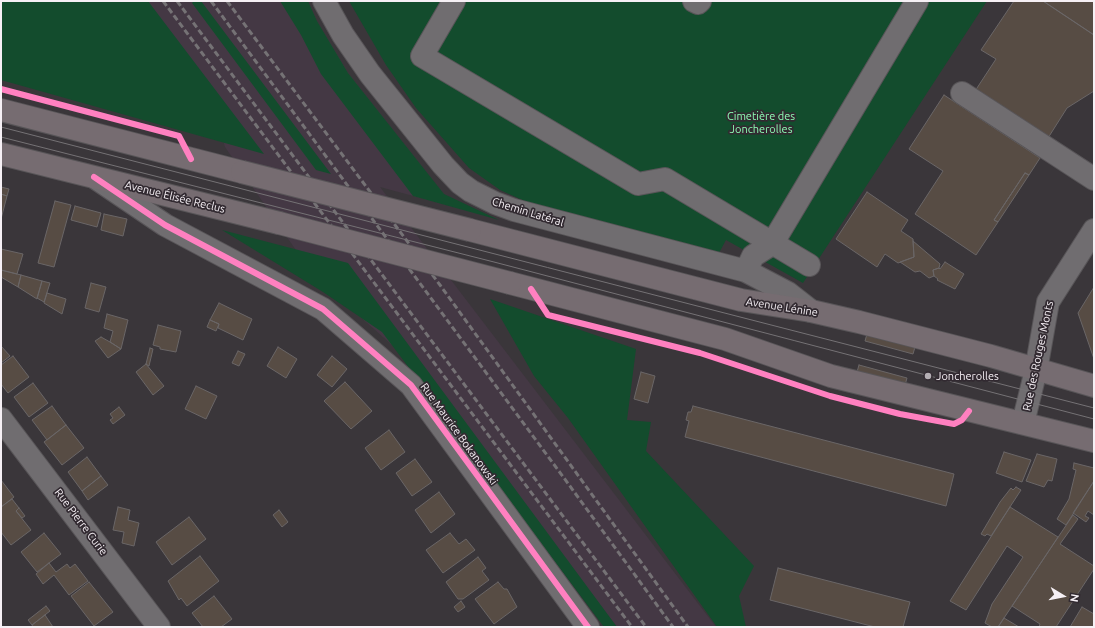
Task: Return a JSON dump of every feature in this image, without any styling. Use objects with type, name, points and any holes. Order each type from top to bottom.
[{"type":"main road","name":"Avenue Lénine","points":[[1,110],[741,300],[811,311],[903,333],[1094,386]]},
{"type":"main road","name":"Avenue Élisée Reclus","points":[[1,154],[279,223],[725,339],[831,376],[975,413],[1024,423]]},
{"type":"main road","points":[[1024,423],[1094,440]]},
{"type":"street","name":"Chemin Latéral","points":[[324,1],[344,35],[370,74],[443,165],[456,179],[471,191],[495,203],[514,210],[746,271],[788,293],[811,311]]},
{"type":"street","points":[[454,1],[422,56],[638,184],[665,179],[809,265]]},
{"type":"street","points":[[694,1],[698,3],[700,1]]},
{"type":"street","points":[[746,271],[753,256],[772,244],[917,1]]},
{"type":"street","points":[[962,93],[1087,171]]},
{"type":"street","name":"Rue Maurice Bokanowski","points":[[94,177],[165,225],[323,309],[410,385],[588,627]]},
{"type":"street","name":"Rue des Rouges Monts","points":[[1024,423],[1036,370],[1048,302],[1083,239]]},
{"type":"street","name":"Rue Pierre Curie","points":[[1,419],[159,627]]},
{"type":"shaded area","points":[[136,1],[308,1],[317,21],[348,73],[454,207],[380,187],[716,627],[617,627],[418,368],[313,275],[225,147],[215,112]]},
{"type":"green space","points":[[1,1],[148,1],[264,154],[1,80]]},
{"type":"green space","points":[[194,1],[201,1],[331,174],[316,170],[192,3]]},
{"type":"green space","points":[[280,1],[308,1],[317,21],[348,73],[444,194],[499,220],[413,196],[321,74],[301,35]]},
{"type":"green space","name":"Cimetière des Joncherolles","points":[[349,1],[987,1],[803,283],[726,240],[719,253],[529,203],[500,190],[469,168],[416,108],[386,65]]},
{"type":"green space","points":[[222,230],[348,263],[617,627],[604,627],[382,332],[323,292]]},
{"type":"green space","points":[[490,299],[636,349],[627,420],[651,422],[646,451],[754,566],[739,596],[746,627],[717,627],[568,418],[534,376]]},
{"type":"building","points":[[1014,1],[1043,1],[1094,35],[1094,91],[1067,108],[1048,138],[975,91],[996,59],[981,50]]},
{"type":"building","points":[[1043,1],[1094,1],[1094,35]]},
{"type":"building","points":[[944,95],[1040,158],[1029,175],[1025,173],[994,220],[998,222],[976,255],[915,214],[943,171],[909,149]]},
{"type":"building","points":[[1025,173],[1029,175],[998,222],[994,220]]},
{"type":"building","points":[[1,187],[9,189],[7,196],[1,194]]},
{"type":"building","points":[[867,192],[908,220],[901,231],[913,239],[914,257],[898,263],[885,254],[877,267],[836,239]]},
{"type":"building","points":[[1,194],[7,196],[1,219]]},
{"type":"building","points":[[55,201],[71,205],[54,267],[38,263]]},
{"type":"building","points":[[75,206],[101,213],[97,227],[71,220]]},
{"type":"building","points":[[104,214],[127,219],[123,236],[101,230]]},
{"type":"building","points":[[913,241],[940,264],[939,268],[933,270],[934,276],[929,278],[920,271],[915,272],[900,262],[914,257]]},
{"type":"building","points":[[1,249],[23,254],[17,274],[1,270]]},
{"type":"building","points":[[945,262],[964,274],[955,289],[937,280],[938,279],[934,276],[933,270],[940,269]]},
{"type":"building","points":[[1,270],[21,275],[18,287],[1,277]]},
{"type":"building","points":[[21,275],[42,281],[37,299],[18,287]]},
{"type":"building","points":[[42,281],[50,283],[44,302],[37,298]]},
{"type":"building","points":[[91,283],[106,287],[99,312],[85,308]]},
{"type":"building","points":[[1094,287],[1094,359],[1078,313]]},
{"type":"building","points":[[47,293],[66,299],[62,314],[44,303]]},
{"type":"building","points":[[219,303],[252,319],[243,340],[218,328],[219,324],[210,320]]},
{"type":"building","points":[[107,314],[128,320],[121,349],[110,342],[113,331],[104,328]]},
{"type":"building","points":[[210,320],[219,324],[216,331],[207,327]]},
{"type":"building","points":[[158,325],[181,331],[176,352],[160,349],[160,347],[153,345]]},
{"type":"building","points":[[867,334],[915,347],[913,354],[865,341]]},
{"type":"building","points":[[101,337],[121,349],[108,358],[95,341]]},
{"type":"building","points":[[1,346],[10,356],[1,363]]},
{"type":"building","points":[[278,347],[297,359],[286,378],[267,366]]},
{"type":"building","points":[[150,348],[153,349],[149,366],[146,364]]},
{"type":"building","points":[[238,351],[245,354],[239,366],[232,363]]},
{"type":"building","points":[[13,356],[29,377],[8,393],[1,384],[1,365]]},
{"type":"building","points":[[332,356],[347,369],[332,387],[317,375]]},
{"type":"building","points":[[146,364],[164,386],[153,395],[136,372]]},
{"type":"building","points":[[859,365],[907,378],[905,385],[857,372]]},
{"type":"building","points":[[641,372],[655,376],[648,403],[634,399]]},
{"type":"building","points":[[345,382],[372,411],[351,429],[324,401]]},
{"type":"building","points":[[33,383],[48,403],[29,417],[14,397]]},
{"type":"building","points":[[196,386],[217,396],[206,419],[185,409]]},
{"type":"building","points":[[52,406],[66,425],[47,440],[32,420]]},
{"type":"building","points":[[693,406],[954,474],[946,506],[685,437],[689,421],[686,420],[688,412],[691,412]]},
{"type":"building","points":[[119,407],[125,415],[113,424],[110,420],[113,418],[110,414]]},
{"type":"building","points":[[66,425],[84,448],[62,465],[44,442]]},
{"type":"building","points":[[389,430],[405,452],[381,470],[365,448]]},
{"type":"building","points":[[1004,452],[1031,460],[1022,482],[996,473]]},
{"type":"building","points":[[1037,454],[1057,459],[1052,481],[1048,480],[1044,487],[1026,481]]},
{"type":"building","points":[[87,457],[101,476],[82,491],[68,472]]},
{"type":"building","points":[[415,459],[432,482],[412,496],[396,473]]},
{"type":"building","points":[[1074,463],[1094,468],[1094,481],[1066,525],[1057,519],[1069,499],[1076,470],[1073,469]]},
{"type":"building","points":[[101,476],[108,485],[88,500],[82,491]]},
{"type":"building","points":[[1,480],[14,497],[1,507]]},
{"type":"building","points":[[1094,481],[1094,515],[1088,511],[1085,516],[1089,518],[1086,522],[1073,513]]},
{"type":"building","points":[[1016,487],[1021,490],[991,536],[981,534],[1000,502],[1011,488],[1013,490]]},
{"type":"building","points":[[439,492],[455,514],[431,533],[415,510]]},
{"type":"building","points":[[12,499],[19,508],[16,511],[31,530],[11,545],[1,532],[1,507]]},
{"type":"building","points":[[118,507],[130,510],[128,520],[139,523],[134,546],[122,543],[124,532],[113,530]]},
{"type":"building","points":[[1010,507],[1058,537],[998,627],[992,627],[985,623],[992,604],[1023,557],[1007,546],[966,610],[950,601]]},
{"type":"building","points":[[19,508],[25,516],[22,518],[16,511]]},
{"type":"building","points":[[279,510],[288,522],[282,527],[273,515]]},
{"type":"building","points":[[1073,515],[1078,519],[1060,544],[1094,566],[1094,569],[1056,627],[1039,627],[1040,624],[1012,606]]},
{"type":"building","points":[[189,517],[206,539],[172,565],[156,542]]},
{"type":"building","points":[[44,533],[61,554],[37,572],[21,552]]},
{"type":"building","points":[[450,533],[459,544],[466,539],[475,550],[443,573],[426,550]]},
{"type":"building","points":[[200,556],[219,581],[187,606],[181,598],[179,600],[168,581]]},
{"type":"building","points":[[478,557],[486,568],[482,571],[489,580],[463,599],[458,599],[446,582]]},
{"type":"building","points":[[49,563],[56,572],[67,564],[70,568],[75,564],[88,581],[69,595],[54,575],[43,584],[36,574]]},
{"type":"building","points":[[778,568],[910,602],[903,627],[875,627],[770,600]]},
{"type":"building","points":[[89,582],[113,612],[94,626],[71,596]]},
{"type":"building","points":[[498,582],[504,589],[507,589],[517,607],[494,624],[475,599]]},
{"type":"building","points":[[214,596],[232,619],[221,627],[203,627],[192,613]]},
{"type":"building","points":[[461,601],[465,607],[458,612],[454,607]]},
{"type":"building","points":[[46,606],[50,611],[32,625],[28,620]]},
{"type":"building","points":[[1082,607],[1094,614],[1094,627],[1070,627]]},
{"type":"building","points":[[45,615],[53,627],[33,627],[32,625]]},
{"type":"building","points":[[1004,618],[1019,627],[998,627]]},
{"type":"tram line","points":[[1,127],[1094,408]]},
{"type":"tram line","points":[[1,137],[494,262],[1094,419]]},
{"type":"railway","points":[[163,1],[632,627]]},
{"type":"railway","points":[[177,1],[646,627]]},
{"type":"railway","points":[[211,1],[673,627]]},
{"type":"railway","points":[[227,1],[440,285],[688,627]]},
{"type":"cycle path","points":[[1,89],[179,136],[191,159]]},
{"type":"cycle path","points":[[94,177],[165,225],[323,309],[411,385],[588,627]]},
{"type":"cycle path","points":[[531,289],[548,315],[700,353],[830,396],[900,414],[954,424],[962,420],[969,411]]},
{"type":"place","name":"Joncherolles","points":[[928,376]]}]
